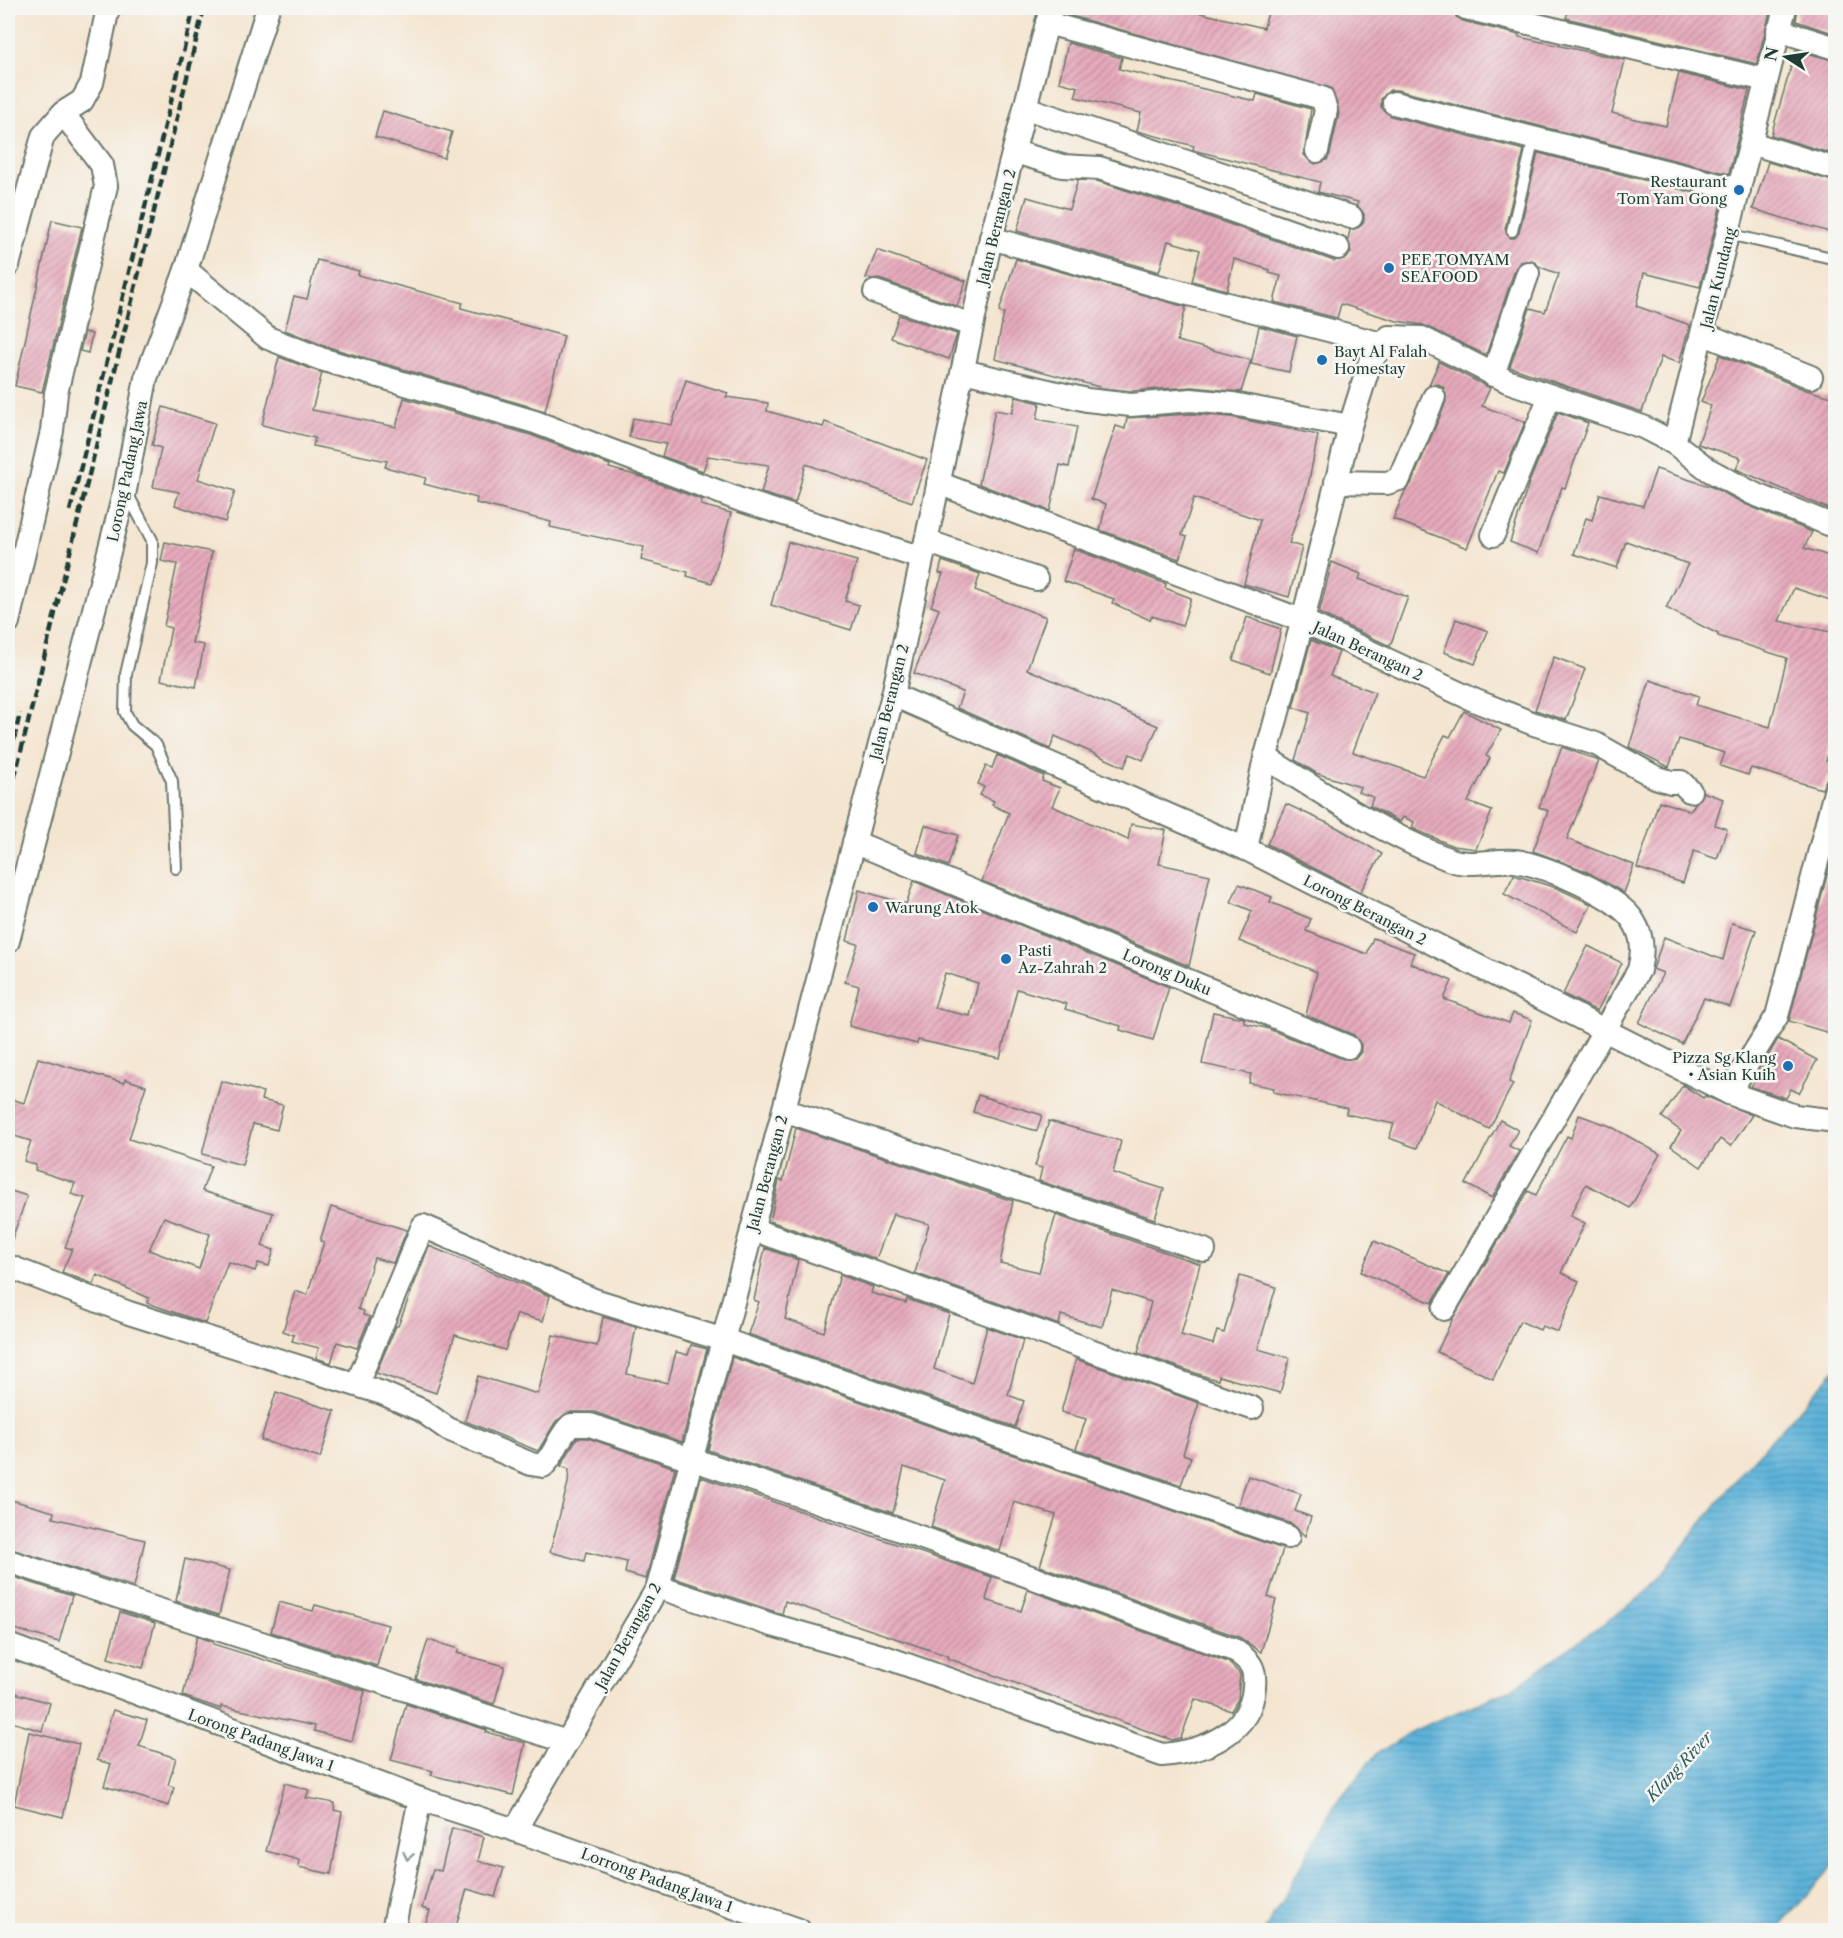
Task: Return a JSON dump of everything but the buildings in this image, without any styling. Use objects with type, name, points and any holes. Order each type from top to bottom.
[{"type":"street","points":[[8,266],[43,136],[63,113],[82,101],[92,83],[108,8]]},
{"type":"street","name":"Lorong Padang Jawa","points":[[8,941],[125,490],[146,378],[186,270],[268,8]]},
{"type":"street","points":[[1466,8],[1766,80]]},
{"type":"street","name":"Jalan Kundang","points":[[1674,443],[1704,334],[1785,8]]},
{"type":"street","points":[[1049,15],[1322,98],[1326,110],[1317,151]]},
{"type":"street","name":"Jalan Berangan 2","points":[[515,1830],[658,1587],[893,695],[991,238],[1049,15]]},
{"type":"street","points":[[1778,30],[1836,48]]},
{"type":"street","points":[[1394,103],[1739,190]]},
{"type":"street","points":[[1026,108],[1351,217]]},
{"type":"street","points":[[8,622],[52,431],[56,393],[106,186],[102,165],[63,113]]},
{"type":"street","points":[[1751,143],[1836,169]]},
{"type":"street","points":[[1015,152],[1062,166],[1099,168],[1198,199],[1338,248]]},
{"type":"street","points":[[991,238],[1158,286],[1382,344]]},
{"type":"street","points":[[186,270],[268,338],[321,359],[536,422],[743,501],[1036,579]]},
{"type":"street","points":[[1493,375],[1528,273]]},
{"type":"street","points":[[875,292],[972,325]]},
{"type":"street","points":[[1704,334],[1811,377]]},
{"type":"street","points":[[1246,849],[1265,757],[1350,426],[1370,362],[1389,337],[1422,338],[1493,375],[1643,427],[1674,443],[1709,470],[1752,493],[1836,527]]},
{"type":"street","points":[[963,371],[1087,400],[1131,405],[1191,400],[1233,404],[1350,426]]},
{"type":"street","points":[[1493,536],[1550,396]]},
{"type":"street","points":[[1336,482],[1387,483],[1399,479],[1434,397]]},
{"type":"street","name":"Jalan Berangan 2","points":[[938,483],[1301,620],[1476,701],[1534,724],[1596,744],[1654,777],[1671,782],[1681,782],[1690,791]]},
{"type":"street","name":"Lorong Berangan 2","points":[[893,695],[1246,849],[1729,1093],[1795,1116],[1836,1121]]},
{"type":"street","points":[[1265,757],[1380,829],[1451,860],[1475,864],[1514,861],[1536,866],[1605,895],[1634,922],[1644,951],[1639,970],[1602,1030],[1546,1134],[1444,1309]]},
{"type":"street","points":[[1729,1093],[1777,1016],[1836,788]]},
{"type":"street","name":"Lorong Duku","points":[[854,842],[1348,1047]]},
{"type":"street","points":[[784,1110],[1204,1250]]},
{"type":"street","points":[[357,1384],[423,1226],[594,1300],[724,1340],[1288,1537]]},
{"type":"street","points":[[752,1229],[1252,1408]]},
{"type":"street","points":[[8,1266],[129,1313],[357,1384],[406,1402],[448,1429],[531,1464],[543,1466],[548,1461],[556,1443],[571,1425],[590,1425],[864,1517],[1234,1650],[1251,1662],[1255,1672],[1253,1701],[1238,1727],[1219,1739],[1186,1754],[1162,1755],[885,1657],[772,1626],[658,1587]]},
{"type":"street","points":[[8,1561],[567,1743]]},
{"type":"street","name":"Lorong Padang Jawa 1","points":[[8,1645],[420,1799],[515,1830]]},
{"type":"street","points":[[393,1930],[420,1799]]},
{"type":"street","name":"Lorrong Padang Jawa 1","points":[[515,1830],[799,1930]]},
{"type":"lane","points":[[1512,231],[1534,138]]},
{"type":"lane","points":[[1728,234],[1836,260]]},
{"type":"lane","points":[[125,490],[152,540],[152,563],[126,674],[125,712],[132,725],[156,745],[172,781],[176,867]]},
{"type":"water","name":"Klang River","points":[[1835,1370],[1835,1864],[1776,1930],[1265,1930],[1334,1806],[1376,1754],[1415,1730],[1512,1689],[1646,1593],[1743,1471]]},
{"type":"railway","points":[[70,511],[194,8]]},
{"type":"railway","points":[[8,804],[204,8]]},
{"type":"railway","points":[[8,766],[20,713]]},
{"type":"place","name":"Restaurant Tom Yam Gong","points":[[1739,190]]},
{"type":"place","name":"PEE TOMYAM SEAFOOD","points":[[1389,268]]},
{"type":"place","name":"Bayt Al Falah Homestay","points":[[1322,360]]},
{"type":"place","name":"Warung Atok","points":[[873,907]]},
{"type":"place","name":"Pasti Az-Zahrah 2","points":[[1006,959]]},
{"type":"place","name":"Pizza Sg Klang • Asian Kuih","points":[[1788,1066]]}]
